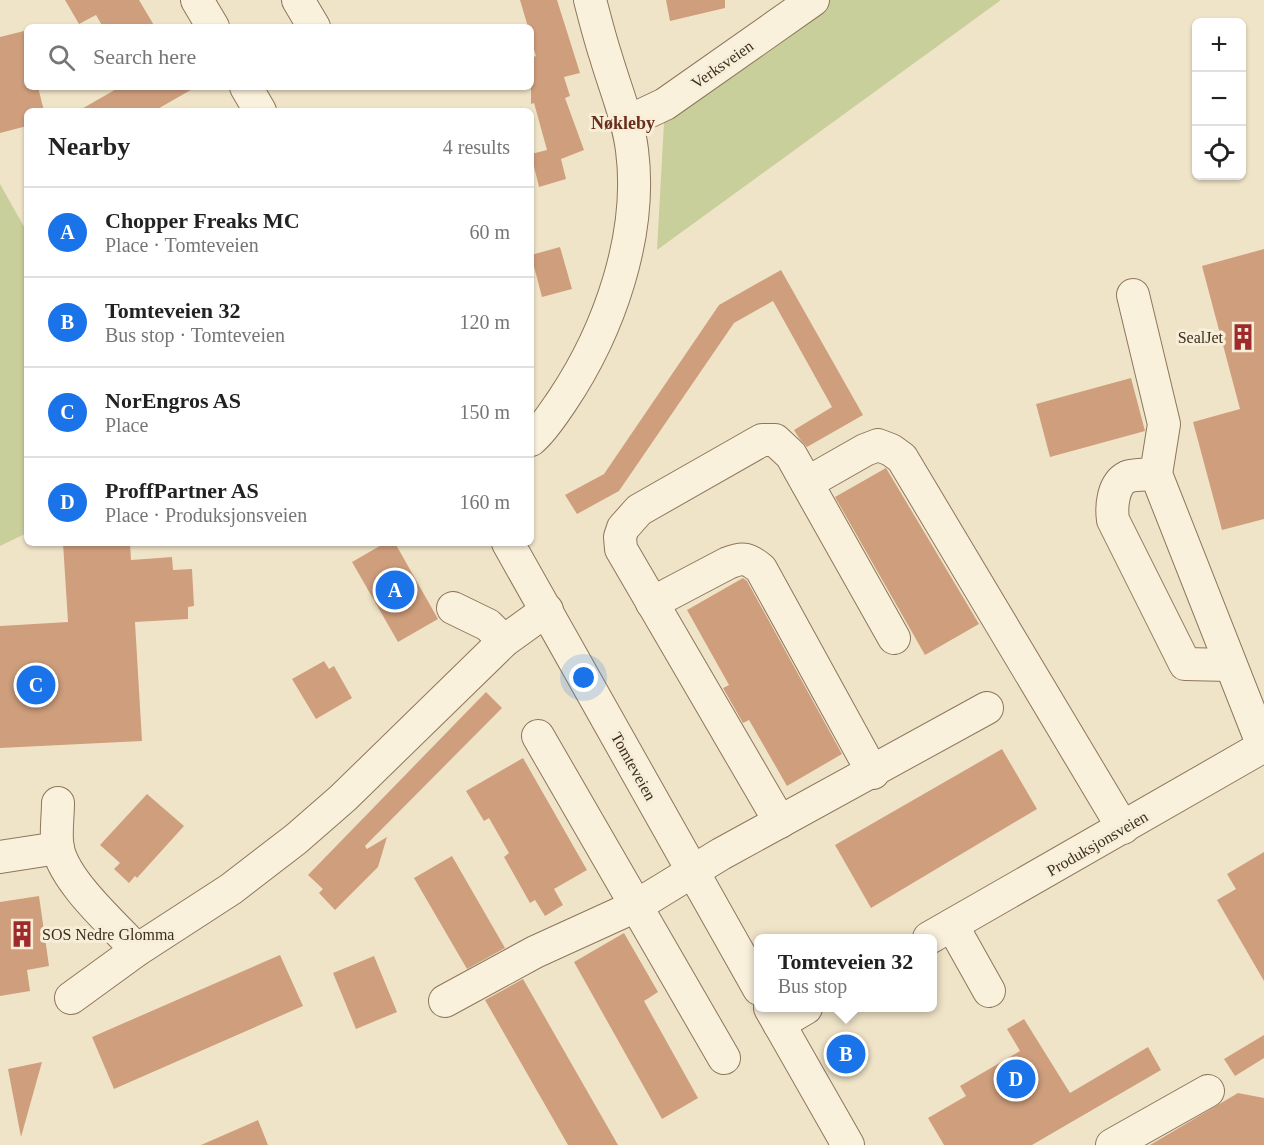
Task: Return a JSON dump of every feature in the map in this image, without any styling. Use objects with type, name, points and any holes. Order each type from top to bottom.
[{"type":"street","points":[[197,0],[211,24]]},
{"type":"street","points":[[298,0],[312,24]]},
{"type":"street","points":[[534,437],[556,411],[578,378],[602,329],[619,281],[632,221],[635,184],[627,122],[590,0]]},
{"type":"street","name":"Verksveien","points":[[627,122],[665,104],[811,1]]},
{"type":"street","points":[[248,90],[258,108]]},
{"type":"street","points":[[1133,295],[1164,424],[1156,474],[1264,746]]},
{"type":"street","points":[[780,822],[621,549],[620,537],[623,528],[639,510],[762,440],[775,440],[791,455],[894,639]]},
{"type":"street","points":[[807,483],[878,445],[902,458],[1123,828]]},
{"type":"street","points":[[1156,474],[1127,477],[1117,487],[1111,508],[1113,520],[1185,664],[1230,665]]},
{"type":"street","name":"Tomteveien","points":[[510,546],[754,980]]},
{"type":"street","points":[[652,603],[728,563],[741,558],[749,559],[761,569],[873,772]]},
{"type":"street","points":[[453,608],[488,625],[504,641]]},
{"type":"street","points":[[71,998],[137,950],[231,889],[296,839],[351,790],[504,641],[547,610]]},
{"type":"street","points":[[445,1001],[535,952],[636,906],[693,871],[987,708]]},
{"type":"street","points":[[538,736],[724,1058]]},
{"type":"street","name":"Produksjonsveien","points":[[940,932],[1264,746]]},
{"type":"street","points":[[58,803],[58,848],[64,868],[75,884],[137,950]]},
{"type":"street","points":[[0,857],[58,848]]},
{"type":"street","points":[[940,932],[989,991]]},
{"type":"street","points":[[790,1012],[774,1016],[848,1145]]},
{"type":"street","points":[[1112,1145],[1208,1091]]},
{"type":"green space","points":[[813,0],[1001,0],[657,250],[665,104]]},
{"type":"green space","points":[[0,184],[24,227],[24,534],[0,546]]},
{"type":"building","points":[[65,0],[139,0],[153,24],[101,24],[96,15],[79,24]]},
{"type":"building","points":[[520,0],[557,0],[580,73],[564,77],[570,96],[565,98],[584,150],[561,159],[566,179],[539,187],[534,166],[534,153],[547,150],[534,103],[531,104],[531,90],[534,90],[534,57],[536,56],[534,24],[527,24]]},
{"type":"building","points":[[666,0],[725,0],[725,8],[670,21]]},
{"type":"building","points":[[24,31],[24,90],[39,90],[43,108],[24,108],[24,127],[0,133],[0,37]]},
{"type":"building","points":[[115,90],[191,90],[159,108],[83,108]]},
{"type":"building","points":[[560,247],[572,289],[542,297],[534,266],[534,254]]},
{"type":"building","name":"SealJet","points":[[1264,249],[1264,519],[1222,530],[1193,422],[1240,409],[1202,266]]},
{"type":"building","points":[[781,270],[863,415],[807,447],[799,438],[794,430],[832,407],[773,301],[734,323],[619,491],[577,514],[565,495],[604,474],[719,305]]},
{"type":"building","points":[[1131,378],[1145,431],[1050,457],[1036,404]]},
{"type":"building","points":[[886,468],[979,624],[925,655],[835,497]]},
{"type":"building","points":[[63,546],[130,546],[131,560],[172,557],[173,570],[192,569],[194,606],[188,607],[188,619],[135,622],[142,741],[0,748],[0,626],[68,622]]},
{"type":"building","points":[[380,546],[397,546],[438,619],[398,642],[352,562]]},
{"type":"building","points":[[743,578],[747,581],[842,754],[787,786],[749,720],[743,723],[723,688],[729,685],[687,610]]},
{"type":"building","points":[[324,661],[329,669],[334,666],[352,698],[316,719],[292,679]]},
{"type":"building","points":[[486,692],[502,708],[365,846],[367,849],[387,837],[378,867],[335,910],[319,893],[323,889],[308,875]]},
{"type":"building","points":[[1002,749],[1037,809],[871,908],[835,845]]},
{"type":"building","points":[[523,758],[587,870],[554,889],[563,905],[545,916],[535,900],[530,903],[504,857],[509,853],[489,818],[484,821],[466,791]]},
{"type":"building","points":[[147,794],[184,826],[137,878],[135,876],[129,883],[114,869],[120,863],[100,845]]},
{"type":"building","points":[[1264,852],[1264,981],[1217,900],[1236,889],[1227,874]]},
{"type":"building","points":[[452,856],[505,948],[467,969],[414,878]]},
{"type":"building","name":"SOS Nedre Glomma","points":[[39,896],[49,966],[27,970],[30,991],[0,996],[0,902]]},
{"type":"building","points":[[624,933],[658,992],[644,1001],[698,1098],[662,1119],[574,962]]},
{"type":"building","points":[[280,955],[303,1006],[114,1089],[92,1037]]},
{"type":"building","points":[[374,956],[397,1012],[356,1029],[333,973]]},
{"type":"building","points":[[523,979],[618,1145],[568,1145],[485,1000]]},
{"type":"building","points":[[1024,1019],[1070,1093],[1148,1047],[1161,1070],[1032,1145],[944,1145],[928,1118],[966,1096],[960,1086],[1020,1051],[1007,1029]]},
{"type":"building","points":[[1264,1035],[1264,1058],[1235,1076],[1224,1059]]},
{"type":"building","points":[[42,1062],[21,1137],[8,1069]]},
{"type":"building","points":[[1238,1093],[1264,1098],[1264,1145],[1150,1145]]},
{"type":"building","points":[[258,1120],[268,1145],[201,1145]]},
{"type":"place","name":"SealJet","points":[[1243,337]]},
{"type":"place","name":"Chopper Freaks MC","points":[[395,590]]},
{"type":"place","name":"NorEngros AS","points":[[36,685]]},
{"type":"place","name":"SOS Nedre Glomma","points":[[22,934]]},
{"type":"place","name":"Tomteveien 32","points":[[846,1054]]},
{"type":"place","name":"ProffPartner AS","points":[[1016,1079]]},
{"type":"district","name":"Nøkleby","points":[[623,123]]}]
